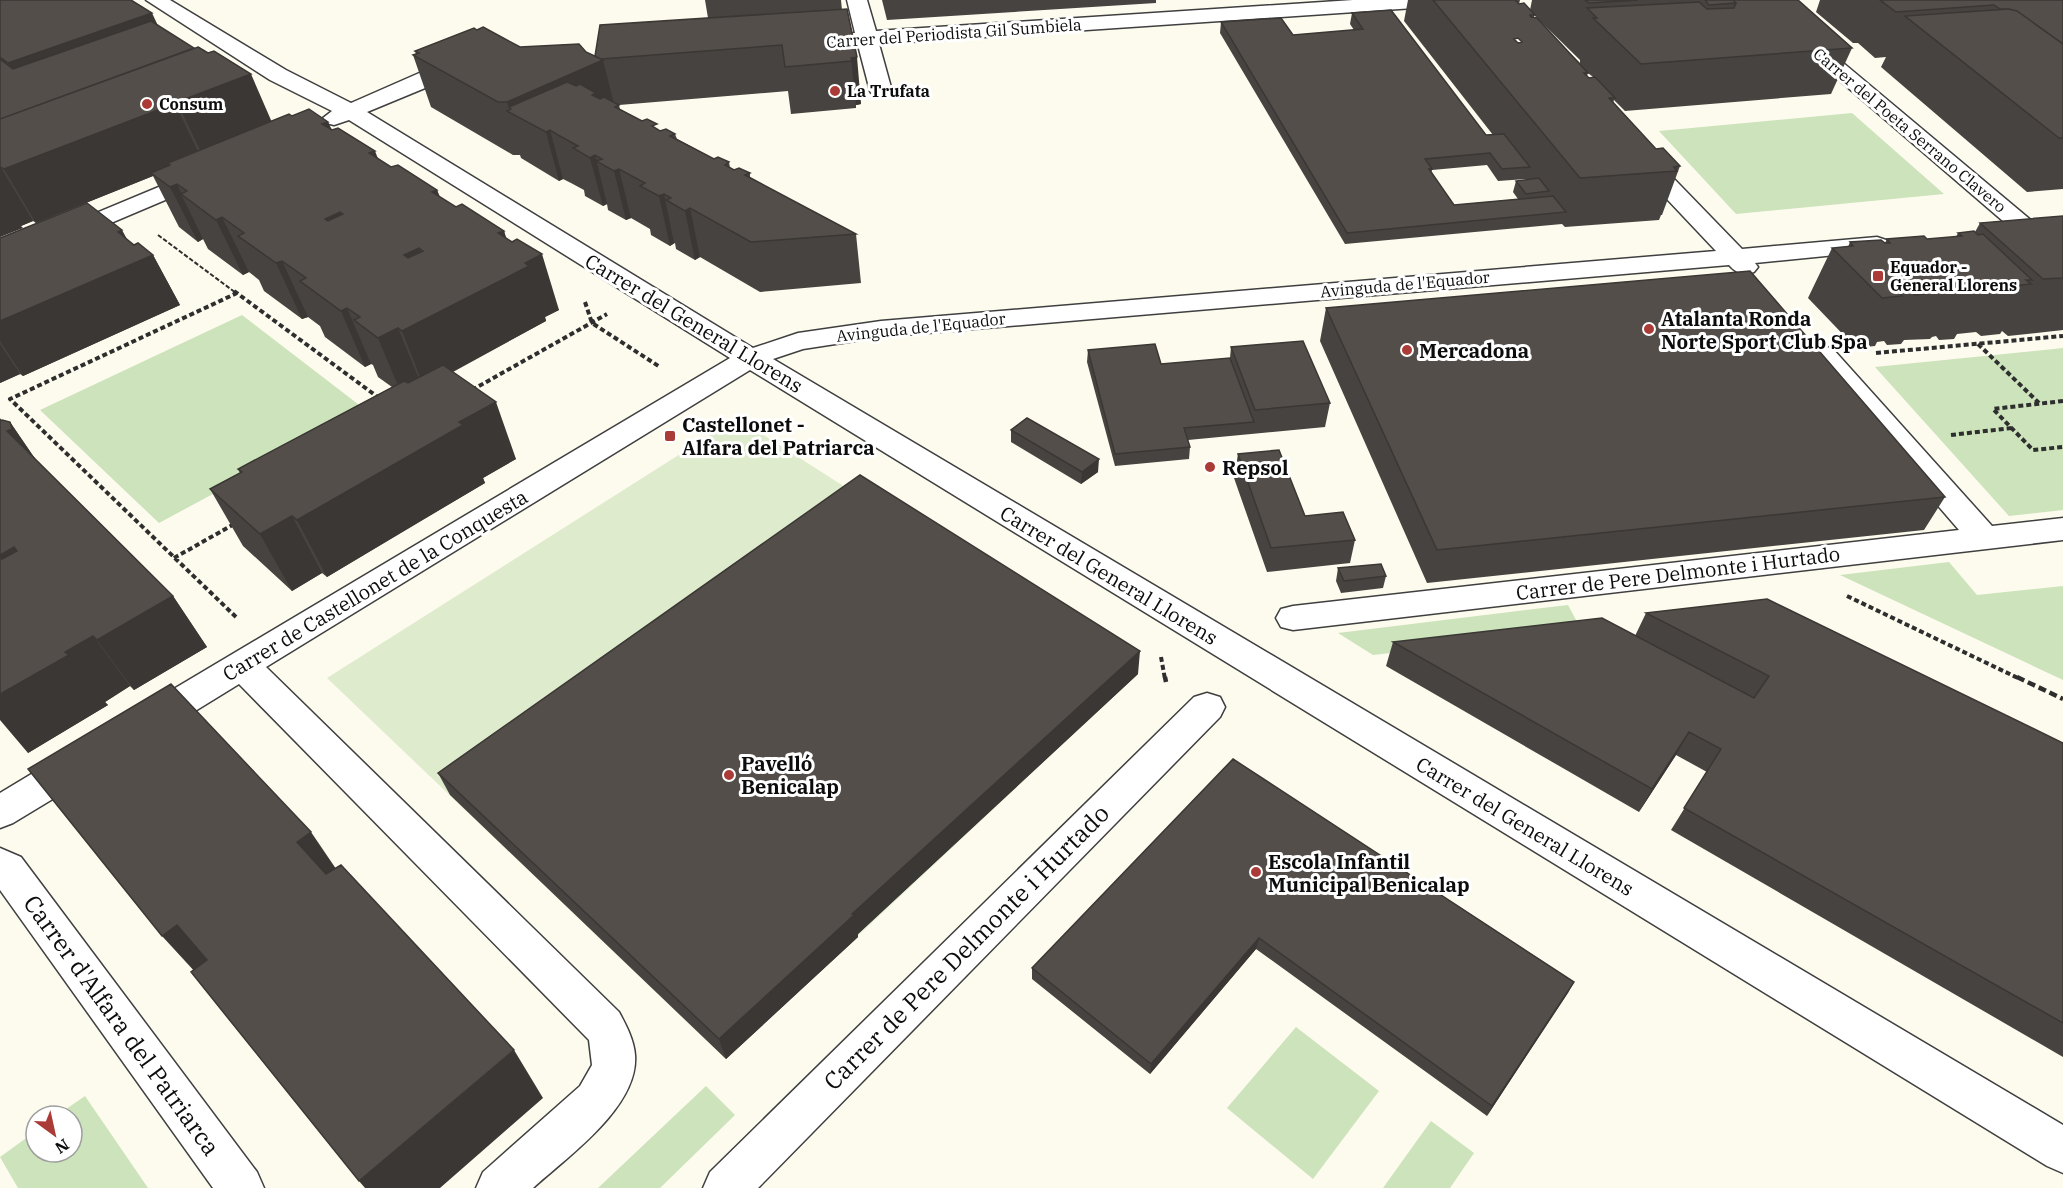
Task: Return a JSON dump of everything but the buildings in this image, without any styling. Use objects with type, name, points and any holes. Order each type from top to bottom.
[{"type":"street","name":"Carrer del General Llorens","points":[[156,0],[278,75],[350,111],[644,293],[2063,1150]]},
{"type":"street","points":[[857,0],[881,91]]},
{"type":"street","name":"Carrer del Periodista Gil Sumbiela","points":[[784,44],[866,39],[1175,9],[1444,0]]},
{"type":"street","name":"Carrer del Poeta Serrano Clavero","points":[[1756,0],[2063,260]]},
{"type":"street","points":[[309,130],[457,65],[480,63]]},
{"type":"street","points":[[1629,145],[1761,285]]},
{"type":"street","points":[[0,262],[222,167]]},
{"type":"street","points":[[1996,235],[2063,230]]},
{"type":"street","name":"Avinguda de l'Equador","points":[[750,357],[798,341],[881,329],[1901,243]]},
{"type":"street","points":[[1804,333],[1984,538]]},
{"type":"street","name":"Carrer de Castellonet de la Conquesta","points":[[0,812],[750,357]]},
{"type":"street","name":"Carrer de Pere Delmonte i Hurtado","points":[[1293,618],[2063,529]]},
{"type":"street","points":[[256,657],[604,1026],[613,1042],[616,1061],[608,1083],[596,1101],[499,1188]]},
{"type":"street","name":"Carrer de Pere Delmonte i Hurtado","points":[[726,1188],[1207,707]]},
{"type":"street","name":"Carrer d'Alfara del Patriarca","points":[[0,865],[8,868],[241,1188]]},
{"type":"path","points":[[124,210],[386,403]]},
{"type":"path","points":[[237,293],[10,399],[174,558],[256,657]]},
{"type":"path","points":[[463,395],[644,293]]},
{"type":"path","points":[[583,300],[592,323],[673,375],[700,388]]},
{"type":"path","points":[[1825,358],[2063,336]]},
{"type":"path","points":[[1978,344],[2040,404]]},
{"type":"path","points":[[2063,401],[1993,409],[2033,450],[2063,447]]},
{"type":"path","points":[[1897,440],[2012,428]]},
{"type":"path","points":[[174,558],[236,523]]},
{"type":"path","points":[[1775,562],[2063,699]]},
{"type":"path","points":[[1159,650],[1168,691]]},
{"type":"green space","points":[[1852,113],[1944,194],[1736,214],[1659,131]]},
{"type":"green space","points":[[242,315],[367,411],[159,523],[40,410]]},
{"type":"green space","points":[[2063,348],[2063,510],[2009,516],[1875,367]]},
{"type":"green space","name":"Pavelló Benicalap","points":[[737,418],[1138,674],[726,1059],[327,678]]},
{"type":"green space","points":[[1949,562],[1977,595],[2063,586],[2063,680],[1840,575]]},
{"type":"green space","points":[[1568,605],[1582,631],[1373,655],[1338,633]]},
{"type":"green space","points":[[1296,1027],[1379,1091],[1313,1179],[1227,1108]]},
{"type":"green space","points":[[706,1086],[735,1115],[660,1188],[598,1188]]},
{"type":"green space","points":[[85,1096],[148,1188],[18,1188],[0,1157],[24,1140],[24,1164],[84,1164],[84,1104],[73,1104]]},
{"type":"green space","points":[[1431,1121],[1474,1153],[1450,1188],[1383,1188]]},
{"type":"place","name":"La Trufata","points":[[835,91]]},
{"type":"place","name":"Consum","points":[[147,104]]},
{"type":"place","name":"Equador - General Llorens","points":[[1878,276]]},
{"type":"place","name":"Atalanta Ronda Norte Sport Club Spa","points":[[1649,329]]},
{"type":"place","name":"Mercadona","points":[[1407,350]]},
{"type":"place","name":"Castellonet - Alfara del Patriarca","points":[[670,436]]},
{"type":"place","name":"Repsol","points":[[1210,467]]},
{"type":"place","name":"Pavelló Benicalap","points":[[729,775]]},
{"type":"place","name":"Escola Infantil Municipal Benicalap","points":[[1256,872]]}]
